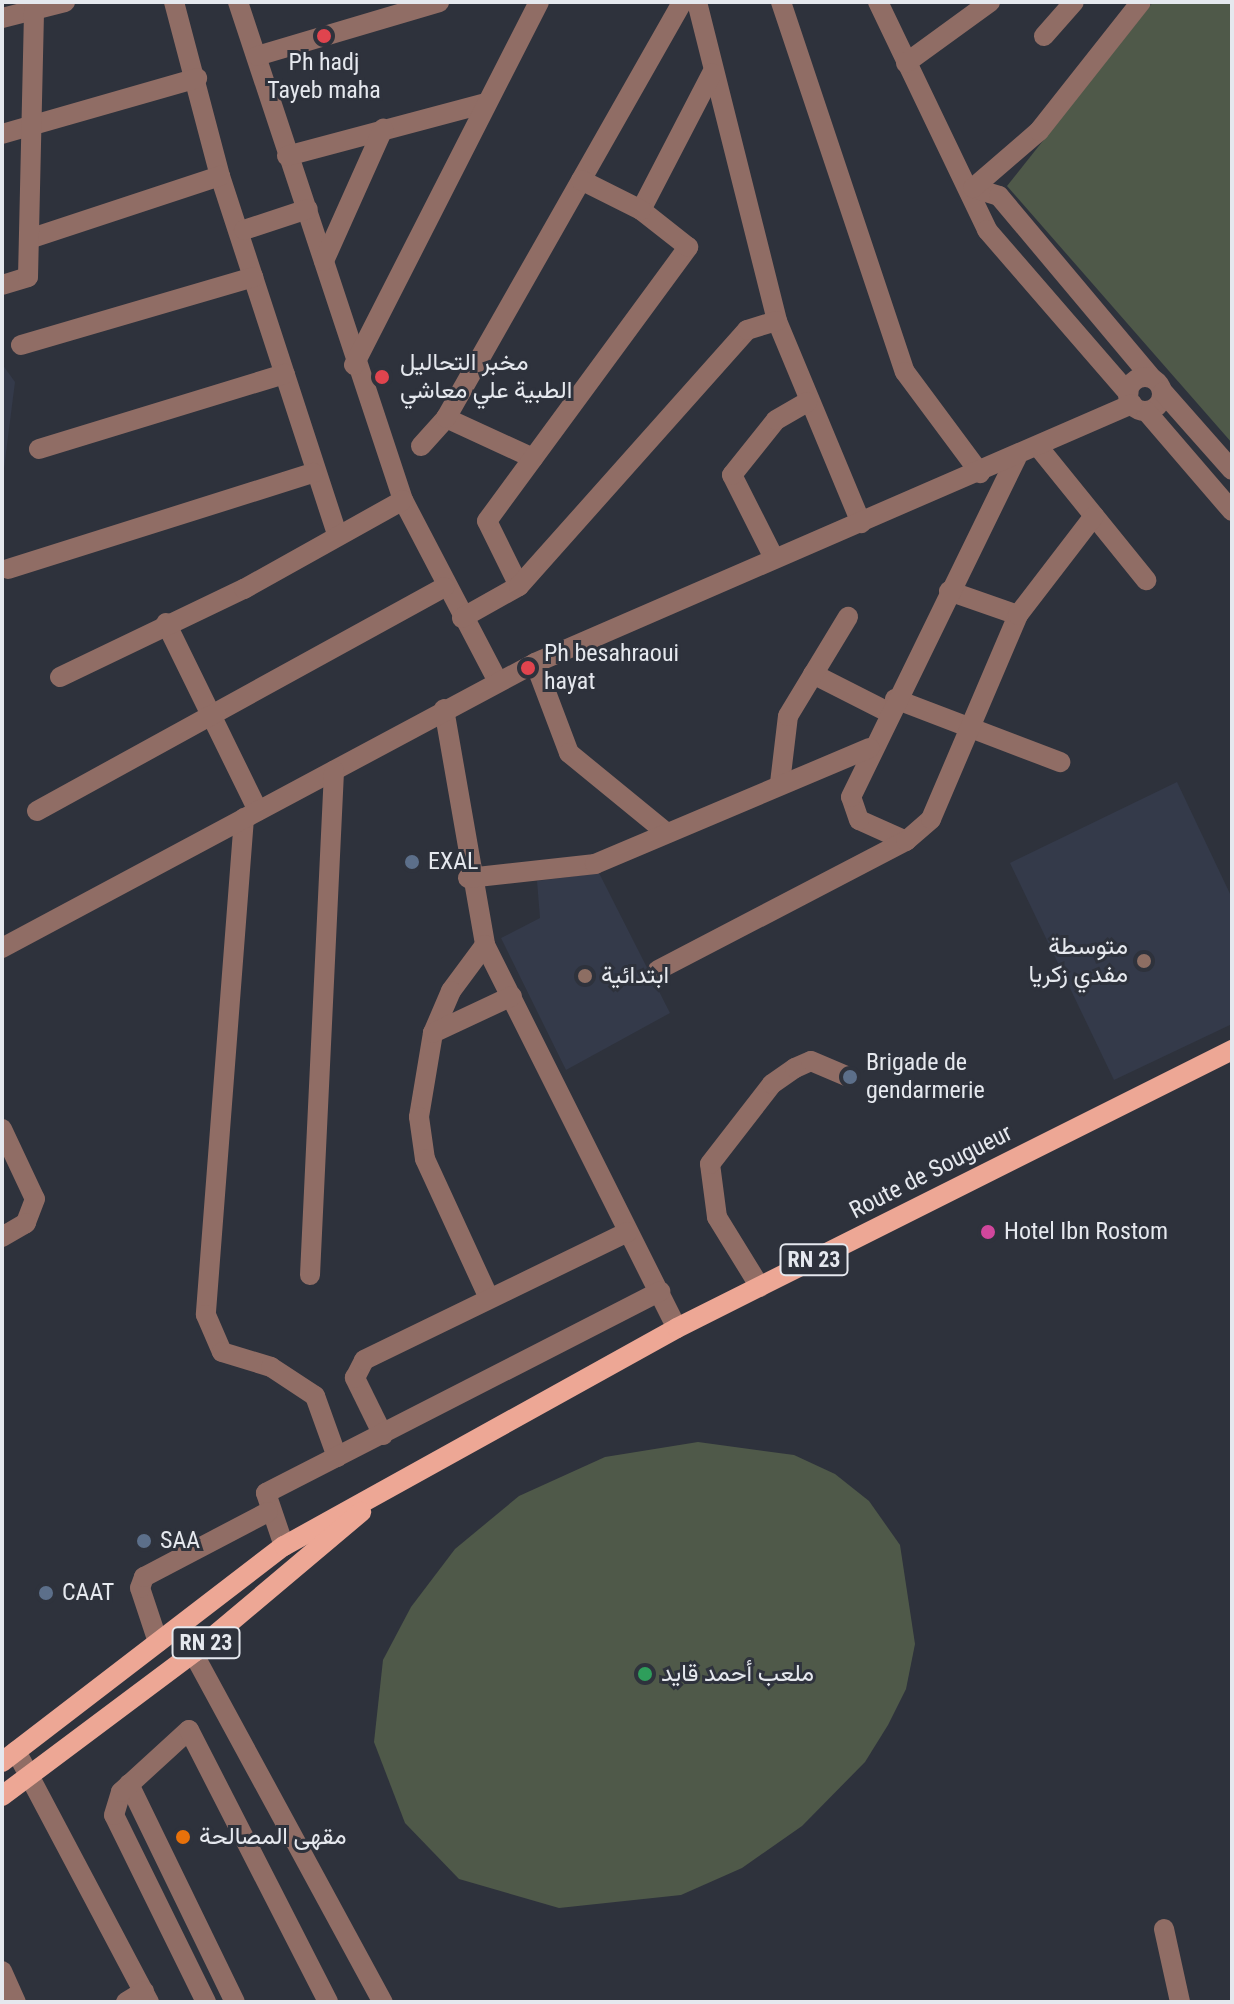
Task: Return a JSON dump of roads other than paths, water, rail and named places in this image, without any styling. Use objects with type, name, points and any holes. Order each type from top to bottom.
[{"type":"main road","name":"Route de Sougueur","points":[[401,1479],[677,1328],[1232,1050]]},
{"type":"main road","name":"RN 23","points":[[9,1757],[284,1546],[401,1479]]},
{"type":"main road","name":"RN 23","points":[[2,1796],[196,1651],[401,1479]]},
{"type":"street","points":[[2,18],[65,2]]},
{"type":"street","points":[[174,2],[197,78],[220,176],[244,230],[253,277],[313,473],[337,533]]},
{"type":"street","points":[[238,2],[287,156],[308,209],[354,365],[403,500],[444,587],[498,682]]},
{"type":"street","points":[[257,56],[439,2]]},
{"type":"street","points":[[354,365],[539,2]]},
{"type":"street","points":[[421,446],[446,418],[682,2]]},
{"type":"street","points":[[697,2],[712,73],[777,321],[807,402],[861,523]]},
{"type":"street","points":[[878,2],[906,63],[973,188],[987,230],[1232,511]]},
{"type":"street","points":[[906,63],[990,2]]},
{"type":"street","points":[[1044,36],[1074,2]]},
{"type":"street","points":[[973,188],[1039,131],[1141,2]]},
{"type":"street","points":[[788,4],[905,372],[980,473]]},
{"type":"street","points":[[2,285],[28,277],[34,11]]},
{"type":"street","points":[[641,210],[712,73]]},
{"type":"street","points":[[2,134],[197,78]]},
{"type":"street","points":[[287,156],[486,103]]},
{"type":"street","points":[[324,261],[383,129]]},
{"type":"street","points":[[29,239],[220,176]]},
{"type":"street","points":[[519,586],[487,521],[687,251],[685,241],[641,210],[581,180]]},
{"type":"street","points":[[973,188],[999,196],[1232,470]]},
{"type":"street","points":[[244,230],[308,209]]},
{"type":"street","points":[[21,345],[253,277]]},
{"type":"street","points":[[462,618],[519,586],[747,330],[777,321]]},
{"type":"street","points":[[39,449],[285,374]]},
{"type":"street","points":[[1135,403],[1135,379],[1157,385]]},
{"type":"street","points":[[2,948],[535,663],[774,558],[1040,449],[1135,403],[1157,385]]},
{"type":"street","points":[[774,558],[732,475],[776,420],[807,402]]},
{"type":"street","points":[[446,418],[533,458]]},
{"type":"street","points":[[1040,449],[1146,580]]},
{"type":"street","points":[[906,841],[869,827],[851,809],[870,748],[1017,457]]},
{"type":"street","points":[[8,569],[313,473]]},
{"type":"street","points":[[60,677],[166,623],[244,589],[337,533],[403,500]]},
{"type":"street","points":[[658,970],[906,841],[931,819],[1018,615],[1094,516]]},
{"type":"street","points":[[37,811],[211,709],[307,667],[444,587]]},
{"type":"street","points":[[949,591],[1018,615]]},
{"type":"street","points":[[780,783],[782,732],[848,617]]},
{"type":"street","points":[[166,623],[211,709],[251,814],[206,1315],[222,1352],[271,1367],[315,1396],[337,1457]]},
{"type":"street","points":[[535,663],[569,753],[663,830]]},
{"type":"street","points":[[813,674],[892,706],[969,728],[1060,762]]},
{"type":"street","points":[[444,709],[468,878],[485,945],[677,1328]]},
{"type":"street","points":[[468,878],[595,864],[663,830],[870,748]]},
{"type":"street","points":[[310,1275],[334,771]]},
{"type":"street","points":[[485,945],[451,991],[433,1033],[420,1105],[425,1159],[489,1298]]},
{"type":"street","points":[[433,1033],[512,996]]},
{"type":"street","points":[[760,1287],[717,1217],[710,1164],[772,1084],[795,1068],[811,1061],[847,1076]]},
{"type":"street","points":[[2,1129],[35,1199],[26,1223],[2,1237]]},
{"type":"street","points":[[383,1435],[355,1378],[364,1360],[628,1232]]},
{"type":"street","points":[[284,1546],[268,1512],[266,1493],[660,1291]]},
{"type":"street","points":[[158,1642],[140,1588],[144,1577],[268,1512]]},
{"type":"street","points":[[179,1627],[196,1651],[383,2002]]},
{"type":"street","points":[[206,2002],[119,1834],[114,1815],[129,1784],[184,1731],[194,1731],[328,2002]]},
{"type":"street","points":[[9,1757],[29,1774],[140,1998]]},
{"type":"street","points":[[129,1784],[235,2002]]},
{"type":"street","points":[[1164,1929],[1180,2002]]},
{"type":"street","points":[[2,1971],[16,2002]]},
{"type":"place","name":"Ph hadj Tayeb maha","points":[[324,36]]},
{"type":"place","name":"مخبر التحاليل الطبية علي معاشي","points":[[382,377]]},
{"type":"place","name":"Ph besahraoui hayat","points":[[528,668]]},
{"type":"place","name":"EXAL","points":[[412,862]]},
{"type":"place","name":"متوسطة مفدي زكريا","points":[[1144,961]]},
{"type":"place","name":"ابتدائية","points":[[585,976]]},
{"type":"place","name":"Brigade de gendarmerie","points":[[850,1077]]},
{"type":"place","name":"Hotel Ibn Rostom","points":[[988,1232]]},
{"type":"place","name":"SAA","points":[[144,1541]]},
{"type":"place","name":"CAAT","points":[[46,1593]]},
{"type":"place","name":"ملعب أحمد قايد","points":[[645,1674]]},
{"type":"place","name":"مقهى المصالحة","points":[[183,1837]]}]
